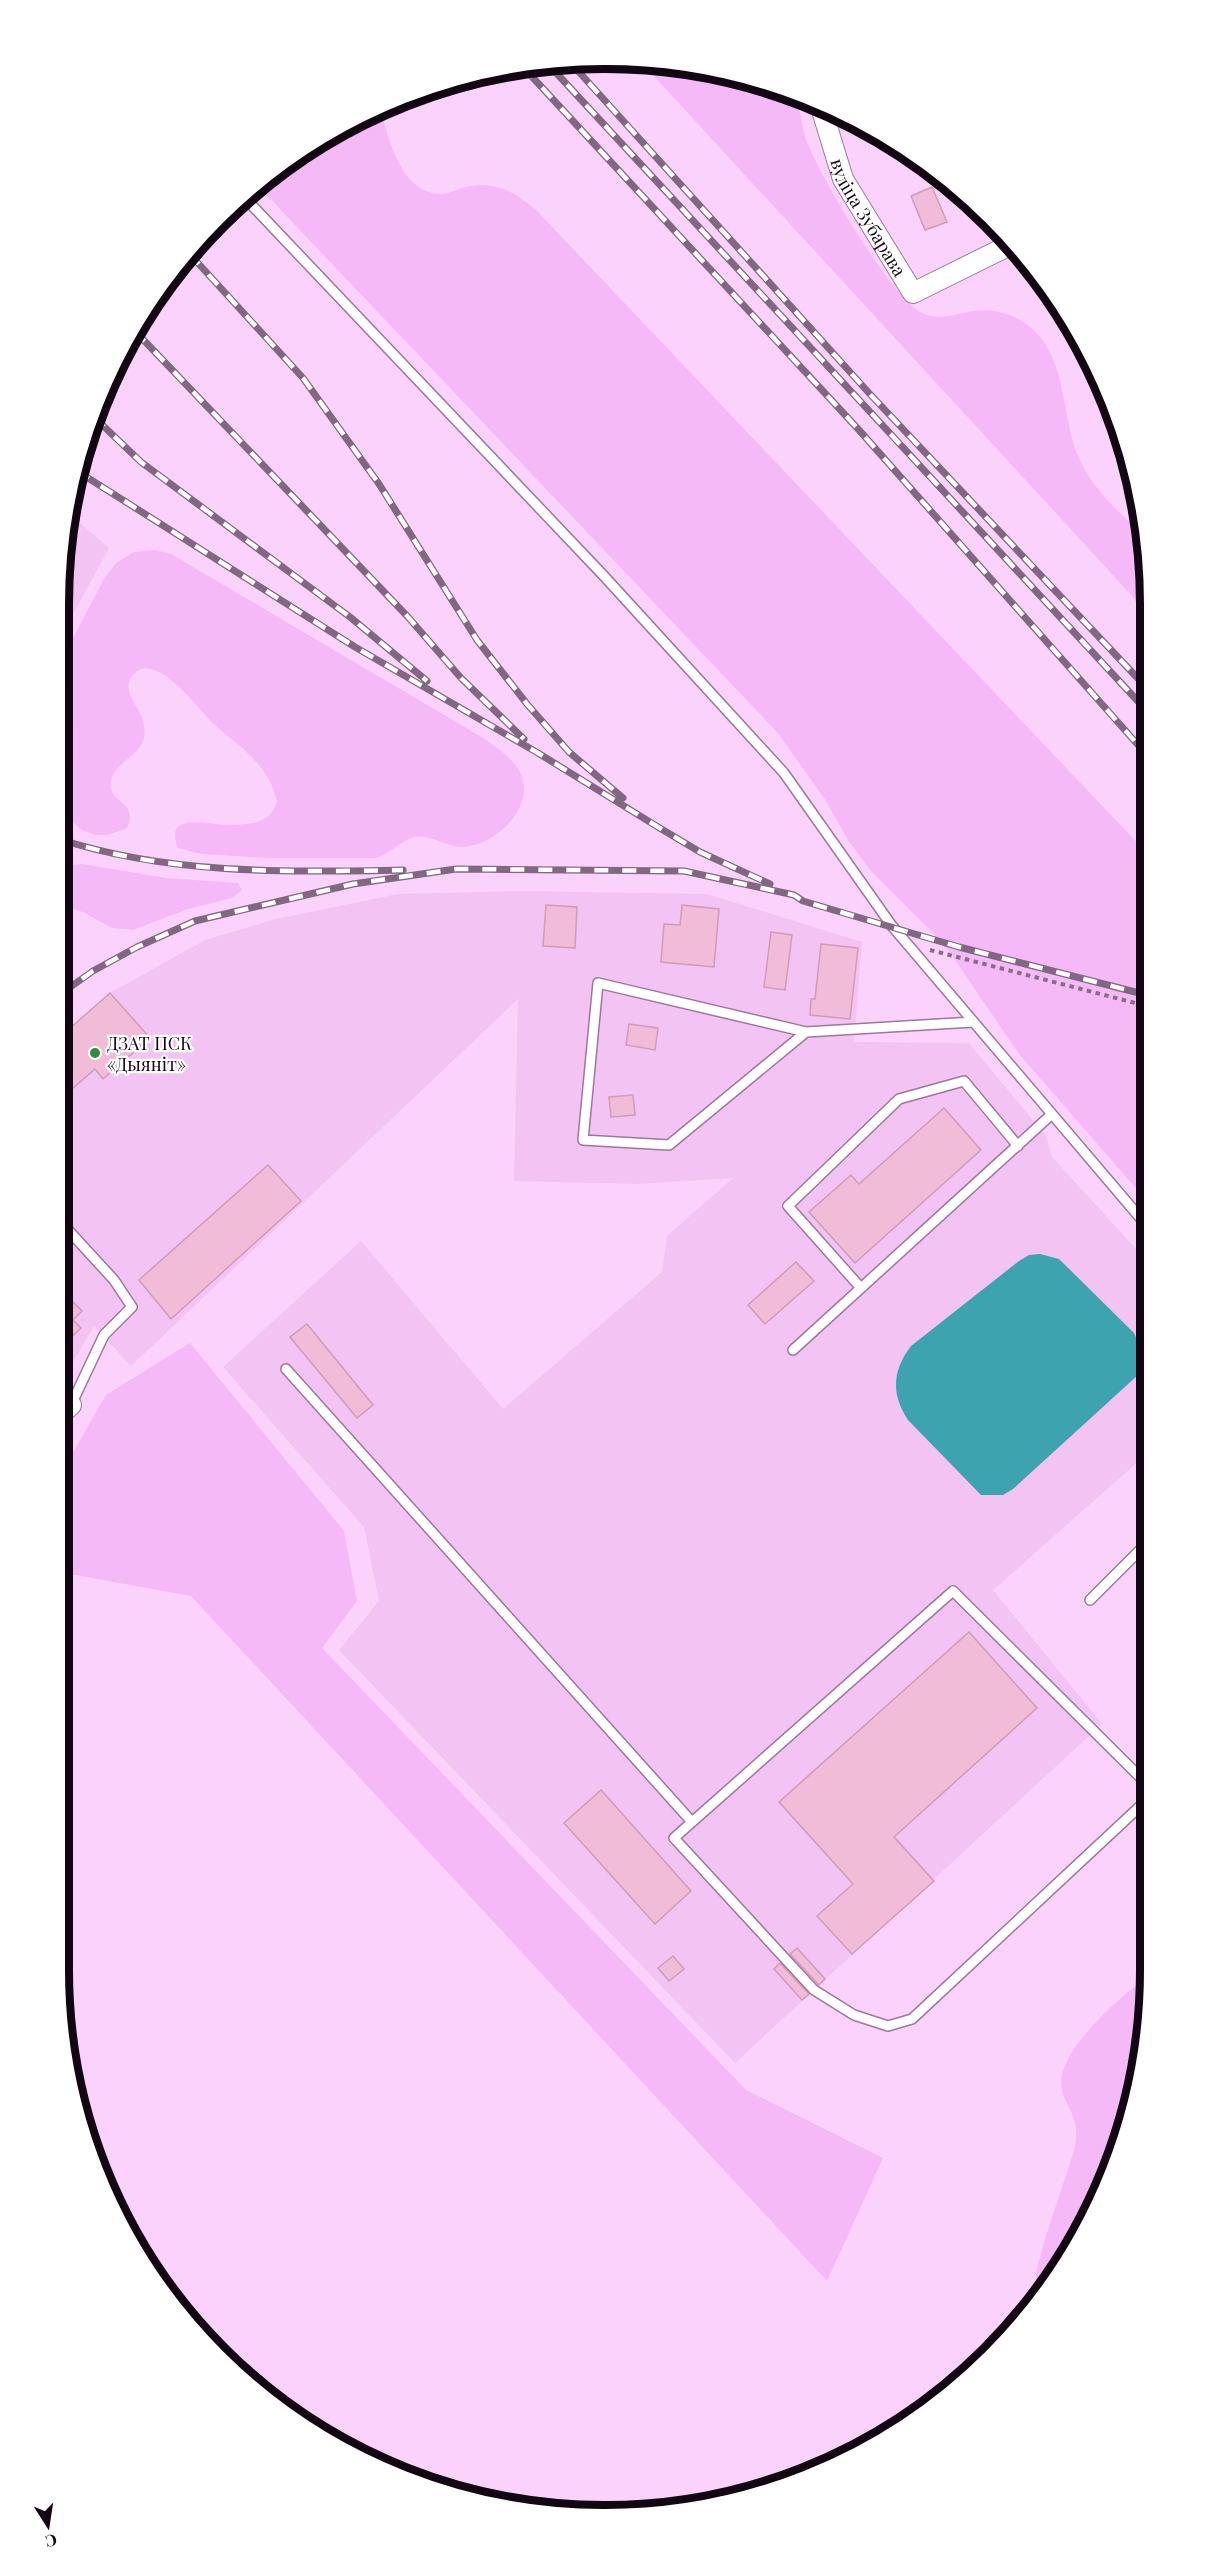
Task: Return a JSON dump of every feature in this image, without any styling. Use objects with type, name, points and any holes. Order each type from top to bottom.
[{"type":"street","name":"вуліца Зубарава","points":[[824,116],[843,179],[913,293],[1004,248]]},
{"type":"lane","points":[[250,203],[603,574],[784,773],[892,926],[1140,1218]]},
{"type":"lane","points":[[806,1032],[669,1145],[583,1140],[598,983],[806,1032],[973,1022]]},
{"type":"lane","points":[[861,1288],[788,1206],[899,1099],[964,1081],[1018,1146]]},
{"type":"lane","points":[[793,1350],[1052,1114]]},
{"type":"lane","points":[[69,1232],[114,1280],[132,1307],[104,1335],[69,1403]]},
{"type":"lane","points":[[286,1369],[692,1822]]},
{"type":"lane","points":[[1090,1600],[1140,1550]]},
{"type":"lane","points":[[1140,1777],[952,1591],[674,1838],[813,1990],[854,2015],[888,2026],[912,2019],[1140,1806]]},
{"type":"path","points":[[907,944],[1140,1004]]},
{"type":"shaded area","points":[[649,71],[709,79],[777,97],[799,106],[804,134],[813,156],[840,206],[876,262],[894,287],[911,305],[924,314],[935,317],[978,310],[1008,314],[1034,330],[1049,351],[1055,365],[1072,440],[1083,466],[1098,489],[1134,526],[1139,569],[1140,604]]},
{"type":"shaded area","points":[[383,118],[399,163],[407,176],[417,185],[429,192],[443,194],[465,187],[486,185],[504,189],[520,198],[536,210],[1140,846],[1140,1193],[1019,1054],[951,954],[871,871],[848,840],[826,801],[778,733],[264,192],[307,159]]},
{"type":"shaded area","points":[[225,227],[226,229],[184,274],[202,251]]},
{"type":"shaded area","points":[[76,520],[109,548],[69,622],[70,569]]},
{"type":"shaded area","points":[[155,550],[171,554],[498,748],[513,762],[523,779],[524,793],[513,818],[491,838],[477,844],[458,847],[427,837],[415,837],[375,858],[271,858],[202,854],[178,848],[175,837],[176,829],[182,825],[198,822],[225,825],[252,823],[263,820],[269,815],[274,810],[277,801],[268,777],[253,758],[215,725],[177,685],[153,670],[143,669],[133,675],[129,692],[143,721],[145,733],[143,742],[119,767],[111,782],[114,795],[127,807],[130,819],[127,828],[108,835],[96,835],[82,830],[69,815],[69,646],[104,579],[116,563],[134,552]]},
{"type":"shaded area","points":[[82,864],[166,878],[238,883],[242,890],[232,898],[188,909],[133,930],[112,928],[85,913],[69,907],[69,867]]},
{"type":"shaded area","points":[[521,891],[707,894],[862,942],[854,1042],[969,1043],[1046,1136],[1052,1157],[1140,1253],[1140,1460],[993,1590],[1102,1724],[735,2063],[339,1650],[379,1601],[364,1527],[223,1367],[361,1241],[503,1409],[662,1272],[667,1236],[733,1178],[638,1184],[514,1181],[518,999],[131,1366],[94,1326],[69,1369],[69,1031],[110,993],[205,940],[276,919],[398,894]]},
{"type":"shaded area","points":[[1040,1254],[1059,1259],[1134,1333],[1140,1346],[1140,1371],[1013,1489],[1003,1495],[981,1495],[908,1420],[896,1392],[897,1374],[911,1346],[1029,1255]]},
{"type":"shaded area","points":[[190,1343],[344,1531],[357,1601],[322,1648],[746,2090],[883,2158],[827,2281],[191,1596],[69,1574],[69,1460],[106,1395]]},
{"type":"shaded area","points":[[1140,1983],[1130,2074],[1112,2142],[1085,2206],[1050,2267],[1035,2287],[1045,2239],[1076,2139],[1075,2123],[1064,2098],[1061,2084],[1063,2070],[1071,2054],[1095,2023]]},
{"type":"building","points":[[932,187],[947,222],[925,230],[911,196]]},
{"type":"building","points":[[546,905],[577,907],[575,948],[543,946]]},
{"type":"building","points":[[682,905],[719,909],[714,967],[661,962],[664,924],[680,925]]},
{"type":"building","points":[[771,932],[792,935],[785,990],[764,987]]},
{"type":"building","points":[[821,944],[858,948],[850,1019],[810,1015],[811,999],[815,999]]},
{"type":"building","name":"ДЗАТ ПСК «Дыяніт»","points":[[110,993],[150,1038],[103,1079],[95,1069],[69,1091],[69,1029]]},
{"type":"building","points":[[629,1024],[658,1028],[655,1050],[626,1045]]},
{"type":"building","points":[[633,1095],[635,1115],[611,1117],[609,1097]]},
{"type":"building","points":[[944,1108],[981,1150],[855,1263],[809,1212],[851,1175],[859,1184]]},
{"type":"building","points":[[268,1165],[301,1201],[171,1319],[139,1280]]},
{"type":"building","points":[[796,1262],[814,1281],[765,1324],[748,1305]]},
{"type":"building","points":[[69,1298],[82,1311],[73,1320],[81,1328],[69,1339]]},
{"type":"building","points":[[307,1324],[373,1405],[357,1418],[290,1337]]},
{"type":"building","points":[[969,1632],[1037,1708],[894,1837],[934,1881],[852,1954],[817,1916],[853,1884],[779,1802]]},
{"type":"building","points":[[601,1790],[691,1891],[655,1924],[564,1823]]},
{"type":"building","points":[[797,1948],[825,1979],[819,1985],[790,1954]]},
{"type":"building","points":[[673,1956],[684,1969],[669,1981],[658,1968]]},
{"type":"building","points":[[780,1963],[809,1994],[802,2000],[774,1969]]},
{"type":"railway","points":[[577,70],[869,393],[1140,681]]},
{"type":"railway","points":[[555,72],[1140,704]]},
{"type":"railway","points":[[530,75],[859,430],[1140,747]]},
{"type":"railway","points":[[194,261],[303,378],[379,484],[477,640],[527,704],[569,752],[623,798]]},
{"type":"railway","points":[[141,337],[408,617],[461,678],[524,739]]},
{"type":"railway","points":[[101,423],[141,462],[350,617],[427,681]]},
{"type":"railway","points":[[85,476],[355,647],[538,753],[700,852],[770,884]]},
{"type":"railway","points":[[69,842],[143,859],[229,869],[403,870]]},
{"type":"railway","points":[[69,988],[93,971],[137,947],[195,921],[353,884],[456,869],[684,871],[794,895],[803,901],[959,947],[1140,993]]},
{"type":"place","name":"ДЗАТ ПСК «Дыяніт»","points":[[95,1053]]}]
